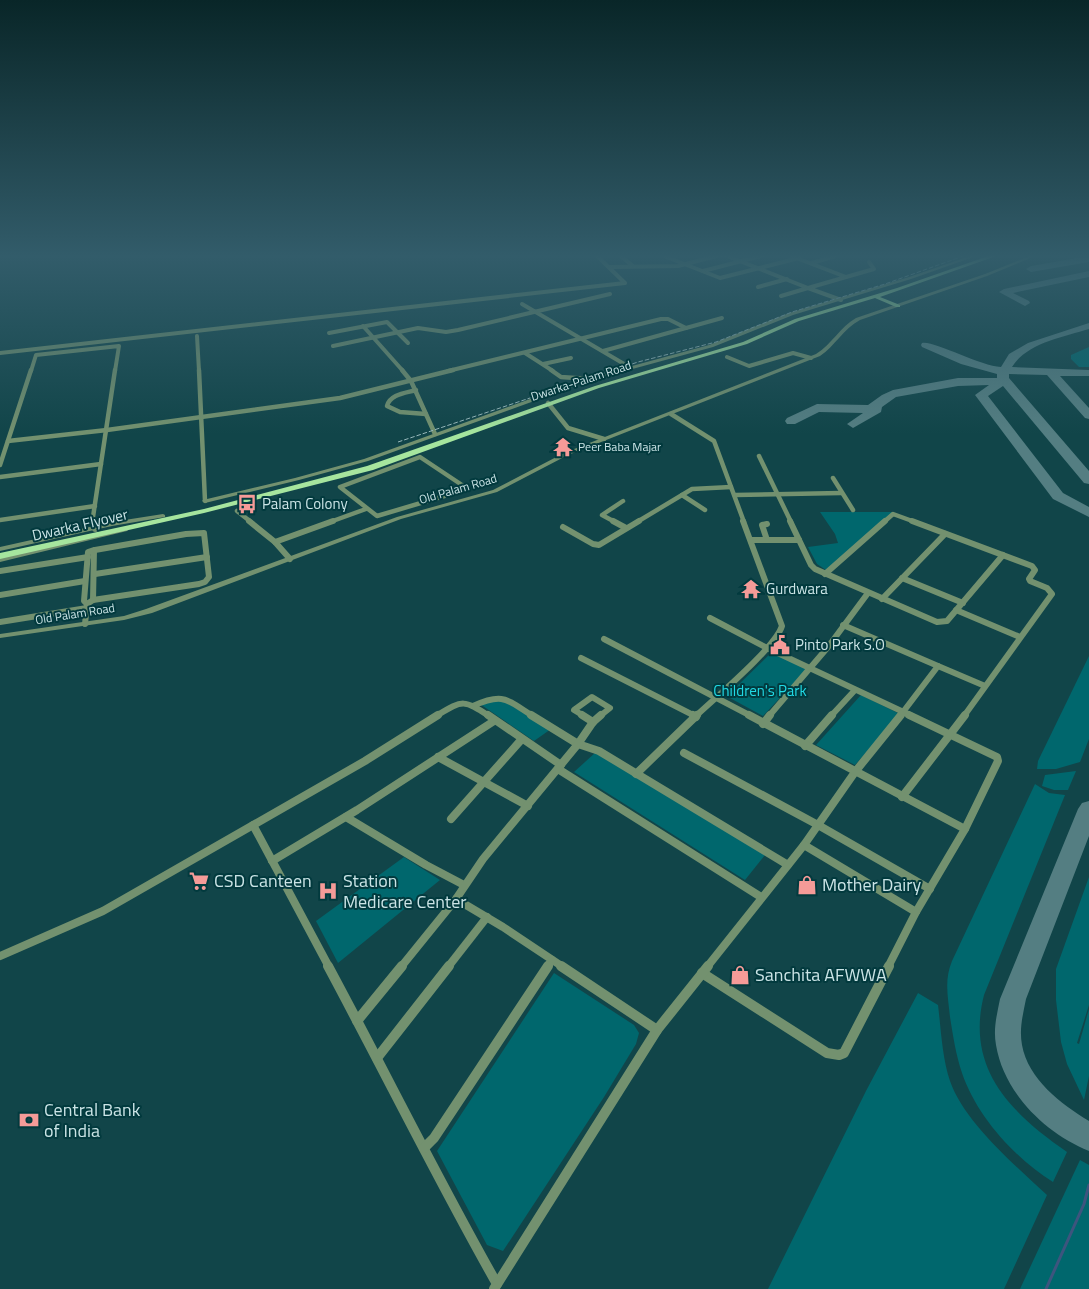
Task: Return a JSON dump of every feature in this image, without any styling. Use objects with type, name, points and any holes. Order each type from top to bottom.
[{"type":"main road","name":"Dwarka-Palam Road","points":[[164,518],[325,478],[366,465],[535,404],[727,345],[806,314]]},
{"type":"main road","name":"Dwarka-Palam Road","points":[[164,518],[344,475],[548,403],[745,343],[797,320],[816,314]]},
{"type":"main road","name":"Dwarka Flyover","points":[[0,551],[164,518]]},
{"type":"main road","name":"Dwarka Flyover","points":[[0,558],[137,524]]},
{"type":"street","points":[[0,353],[347,314]]},
{"type":"street","points":[[333,346],[422,328],[451,331],[527,314]]},
{"type":"street","points":[[541,314],[631,368]]},
{"type":"street","points":[[197,336],[205,501],[333,470],[366,460],[590,379],[711,346],[791,314]]},
{"type":"street","name":"Old Palam Road","points":[[0,636],[124,618],[149,611],[399,518],[495,491],[566,454],[811,358],[829,347],[843,328],[850,323],[875,314]]},
{"type":"street","points":[[8,441],[107,430],[340,398],[664,318],[686,328]]},
{"type":"street","points":[[603,352],[722,318]]},
{"type":"street","points":[[330,333],[386,322],[408,343]]},
{"type":"street","points":[[363,326],[411,381],[435,434]]},
{"type":"street","points":[[0,465],[36,355],[119,346],[94,506],[95,529]]},
{"type":"street","points":[[525,353],[563,378],[590,379]]},
{"type":"street","points":[[727,357],[749,366],[793,353],[811,358]]},
{"type":"street","points":[[544,364],[571,358]]},
{"type":"street","points":[[416,390],[397,395],[388,402],[387,406],[400,412],[426,414]]},
{"type":"street","points":[[548,403],[568,428],[604,439]]},
{"type":"street","points":[[636,774],[767,648],[780,632],[782,626],[735,495],[710,437],[671,414]]},
{"type":"street","points":[[759,456],[811,565],[824,574],[882,599],[942,623],[963,603],[1003,555]]},
{"type":"street","points":[[420,457],[467,488],[466,491],[382,516],[377,516],[366,509],[340,487],[420,457]]},
{"type":"street","points":[[0,477],[101,464]]},
{"type":"street","points":[[833,478],[853,510]]},
{"type":"street","points":[[563,527],[597,545],[696,488],[731,487]]},
{"type":"street","points":[[735,495],[841,493]]},
{"type":"street","points":[[682,495],[705,510]]},
{"type":"street","points":[[624,502],[602,515],[626,528]]},
{"type":"street","points":[[0,520],[94,506]]},
{"type":"street","points":[[275,542],[366,509]]},
{"type":"street","points":[[238,511],[275,542],[290,559]]},
{"type":"street","points":[[824,574],[892,514],[1032,566],[1035,570],[1029,579],[1030,581],[1046,588],[1052,594],[951,735],[902,797]]},
{"type":"street","points":[[0,551],[95,529],[164,518]]},
{"type":"street","points":[[0,558],[70,544],[164,518]]},
{"type":"street","points":[[767,540],[762,524],[768,524]]},
{"type":"street","points":[[0,622],[205,582],[209,577],[204,533],[197,532],[88,551],[84,601],[89,604]]},
{"type":"street","points":[[882,599],[945,534]]},
{"type":"street","points":[[751,540],[767,540],[782,537],[799,540]]},
{"type":"street","points":[[85,624],[95,574],[95,550]]},
{"type":"street","points":[[0,570],[88,557]]},
{"type":"street","points":[[95,574],[207,557]]},
{"type":"street","points":[[902,578],[963,603]]},
{"type":"street","points":[[0,595],[86,581]]},
{"type":"street","points":[[763,724],[810,669],[868,593]]},
{"type":"street","points":[[956,610],[1020,637]]},
{"type":"street","points":[[702,973],[827,1052],[839,1056],[844,1053],[916,912],[965,829],[998,759],[993,754],[810,669],[710,618]]},
{"type":"street","points":[[843,625],[985,686]]},
{"type":"street","points":[[604,639],[965,829]]},
{"type":"street","points":[[581,658],[696,717]]},
{"type":"street","points":[[253,825],[496,1286],[657,1030],[804,845],[855,772],[904,713],[938,666]]},
{"type":"street","points":[[805,746],[855,690]]},
{"type":"street","points":[[357,1021],[456,899],[464,885],[560,767],[593,722],[610,708],[592,697],[574,710],[593,722]]},
{"type":"street","points":[[473,706],[491,698],[502,698],[578,744],[599,751],[788,865]]},
{"type":"street","points":[[0,956],[103,911],[364,761],[454,704],[461,702],[473,706],[560,767],[761,897]]},
{"type":"street","points":[[272,861],[334,826],[494,721]]},
{"type":"street","points":[[451,819],[521,740]]},
{"type":"street","points":[[684,753],[818,825],[930,889]]},
{"type":"street","points":[[438,757],[528,806]]},
{"type":"street","points":[[346,817],[426,865],[464,885]]},
{"type":"street","points":[[804,845],[916,912]]},
{"type":"street","points":[[456,899],[487,917],[657,1030]]},
{"type":"street","points":[[377,1058],[487,917]]},
{"type":"street","points":[[424,1148],[434,1138],[552,960]]},
{"type":"green space","points":[[1089,347],[1089,367],[1079,367],[1071,359],[1071,355]]},
{"type":"green space","points":[[820,512],[894,512],[826,570],[817,564],[808,547],[838,543],[835,534]]},
{"type":"green space","name":"Children's Park","points":[[772,652],[807,669],[763,716],[730,698],[729,694]]},
{"type":"green space","points":[[1089,656],[1089,739],[1080,762],[1056,769],[1037,769],[1038,761]]},
{"type":"green space","points":[[861,695],[900,714],[855,765],[816,745]]},
{"type":"green space","points":[[502,700],[551,729],[534,741],[480,704]]},
{"type":"green space","points":[[596,752],[765,855],[745,880],[574,772]]},
{"type":"green space","points":[[1076,771],[1068,790],[1054,790],[1042,786],[1045,775]]},
{"type":"green space","points":[[1035,784],[1049,793],[1065,795],[984,995],[980,1021],[981,1045],[987,1067],[998,1087],[1012,1105],[1028,1122],[1067,1152],[1053,1182],[1011,1149],[977,1105],[962,1073],[958,1059],[947,989],[952,961]]},
{"type":"green space","points":[[404,857],[440,880],[338,963],[316,921]]},
{"type":"green space","points":[[1089,877],[1089,1005],[1077,1043],[1079,1044],[1089,1009],[1089,1076],[1084,1100],[1067,1064],[1061,1042],[1056,1000],[1056,969]]},
{"type":"green space","points":[[554,973],[634,1025],[639,1033],[636,1044],[604,1097],[503,1251],[487,1245],[437,1151]]},
{"type":"green space","points":[[918,993],[938,1005],[947,1072],[957,1096],[967,1112],[1006,1157],[1047,1195],[1004,1289],[768,1289],[866,1091]]},
{"type":"green space","points":[[1080,1160],[1089,1165],[1089,1289],[1020,1289]]},
{"type":"waterway","points":[[1046,1289],[1084,1204],[1089,1185]]},
{"type":"taxiway","points":[[1008,364],[1013,357],[1032,345],[1089,326]]},
{"type":"taxiway","points":[[926,345],[965,362],[993,370],[1004,370]]},
{"type":"taxiway","points":[[1008,364],[1013,356]]},
{"type":"taxiway","points":[[1004,370],[1008,364]]},
{"type":"taxiway","points":[[1003,378],[1004,370]]},
{"type":"taxiway","points":[[1004,370],[1089,373]]},
{"type":"taxiway","points":[[1056,372],[1052,374],[1089,415]]},
{"type":"taxiway","points":[[791,421],[817,408],[870,409],[893,394],[958,382],[1001,381],[1003,378]]},
{"type":"taxiway","points":[[1003,378],[1089,480]]},
{"type":"taxiway","points":[[1001,382],[981,395],[1058,496],[1089,513]]},
{"type":"taxiway","points":[[853,424],[877,409]]},
{"type":"taxiway","points":[[1089,809],[1013,999],[1008,1023],[1009,1044],[1014,1064],[1024,1082],[1052,1112],[1089,1137]]},
{"type":"railway","points":[[398,442],[638,362],[716,342],[787,314]]},
{"type":"place","name":"Peer Baba Majar","points":[[563,447]]},
{"type":"place","name":"Palam Colony","points":[[247,504]]},
{"type":"place","name":"Gurdwara","points":[[751,589]]},
{"type":"place","name":"Pinto Park S.O","points":[[780,645]]},
{"type":"place","name":"CSD Canteen","points":[[199,881]]},
{"type":"place","name":"Mother Dairy","points":[[807,885]]},
{"type":"place","name":"Station Medicare Center","points":[[328,891]]},
{"type":"place","name":"Sanchita AFWWA","points":[[740,975]]},
{"type":"place","name":"Central Bank of India","points":[[29,1120]]}]
